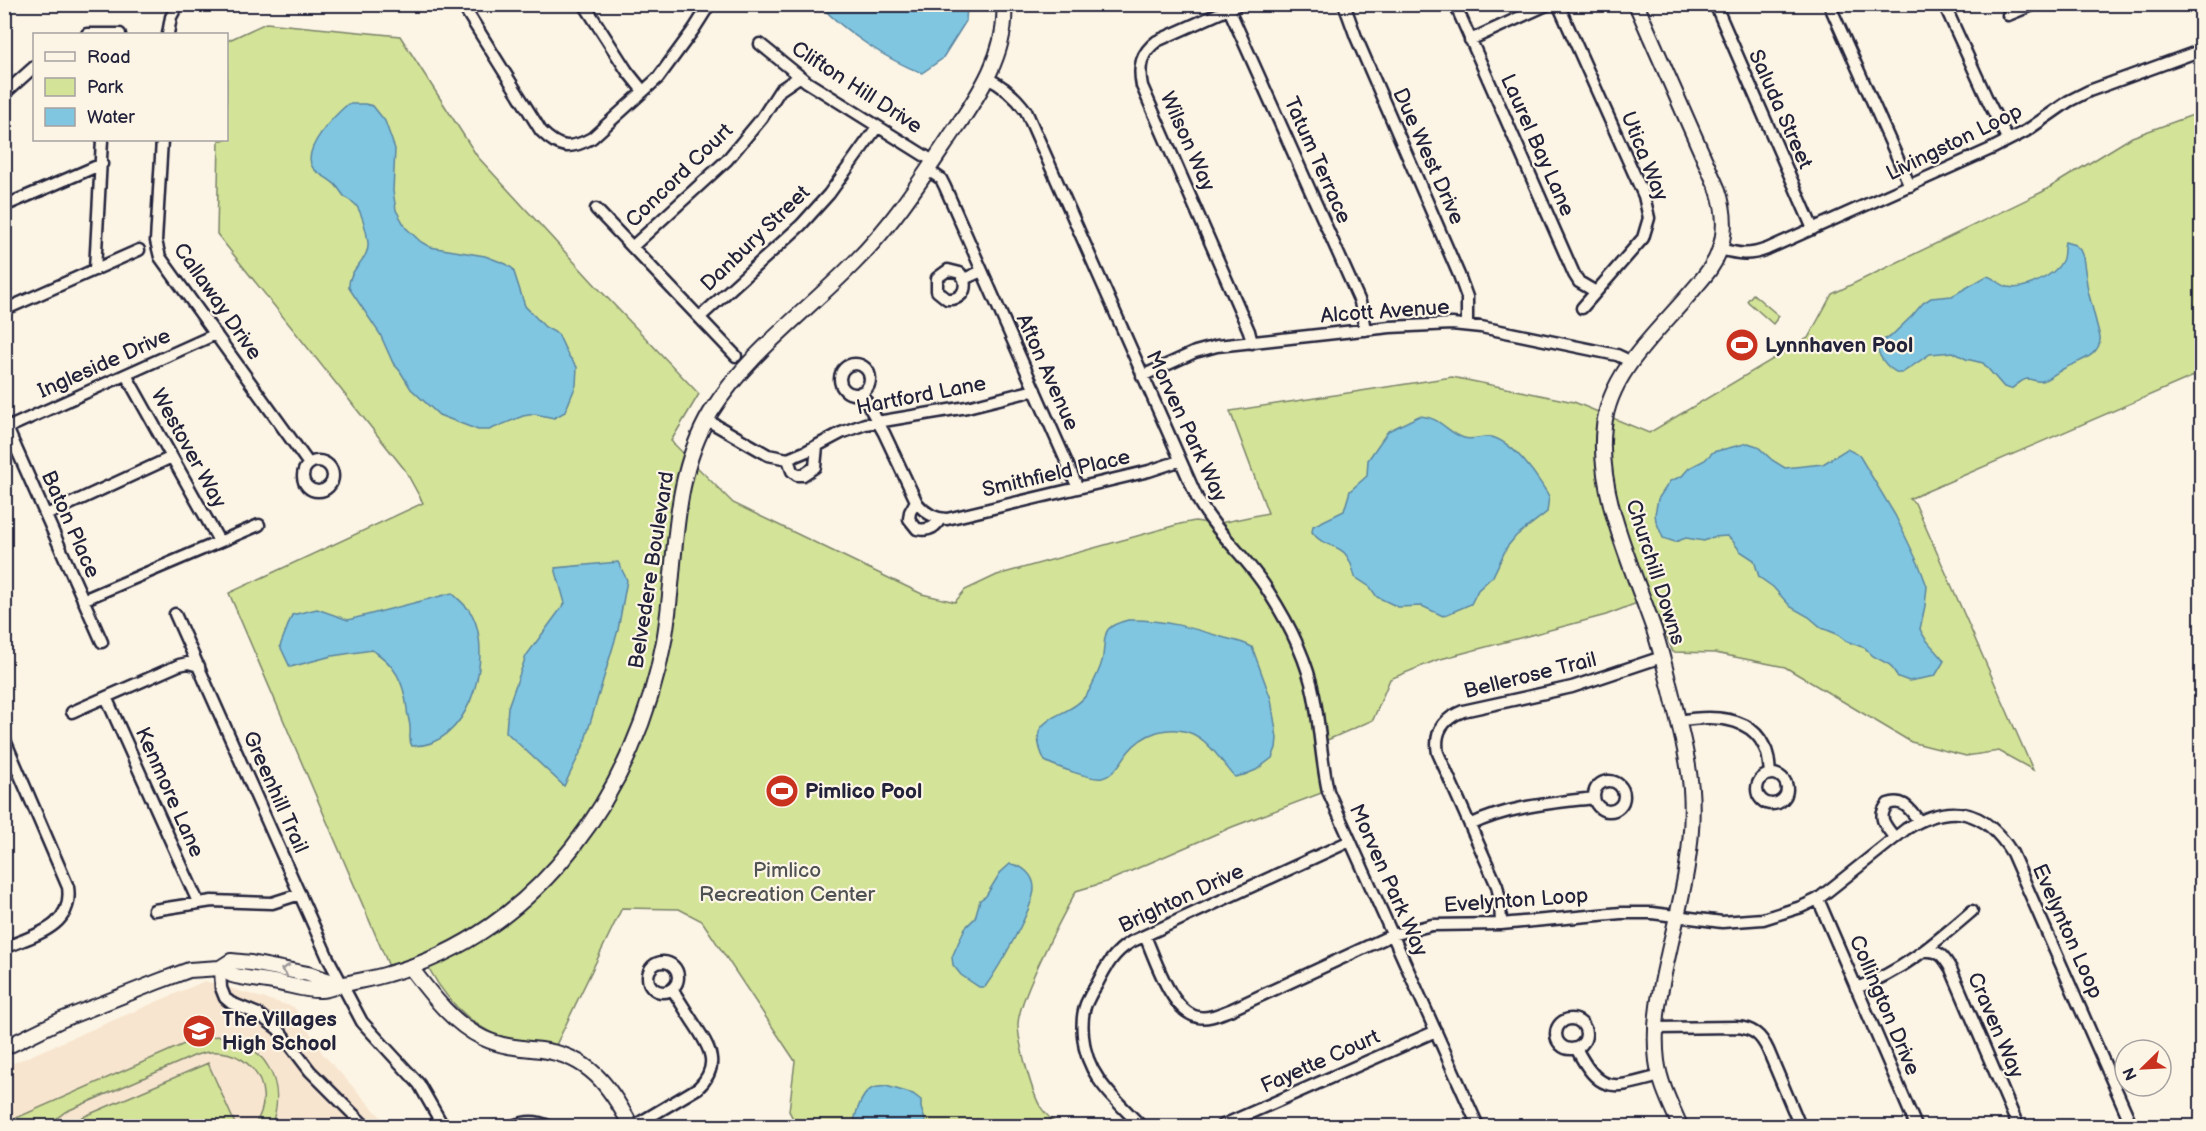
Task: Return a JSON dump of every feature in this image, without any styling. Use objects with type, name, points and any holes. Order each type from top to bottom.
[{"type":"street","points":[[168,33],[171,17],[178,4]]},
{"type":"street","points":[[462,4],[541,131],[552,142],[565,146],[579,145],[592,138],[658,78],[694,29],[706,10],[706,4]]},
{"type":"street","points":[[584,4],[627,71],[643,91]]},
{"type":"street","name":"Belvedere Boulevard","points":[[4,1047],[61,1020],[189,970],[220,968],[237,976],[322,990],[411,968],[458,946],[484,930],[526,898],[553,873],[598,814],[638,736],[652,694],[664,642],[677,512],[685,475],[695,445],[707,420],[725,392],[746,366],[878,239],[968,111],[987,78],[999,47],[1005,15],[1004,4]]},
{"type":"street","name":"Due West Drive","points":[[1344,4],[1356,37],[1459,275],[1467,297],[1467,326]]},
{"type":"street","name":"Laurel Bay Lane","points":[[1455,4],[1574,274],[1579,282],[1596,292]]},
{"type":"street","points":[[1470,40],[1549,4]]},
{"type":"street","name":"Utica Way","points":[[1558,4],[1644,196],[1649,218],[1643,238],[1582,308]]},
{"type":"street","name":"Churchill Downs","points":[[1636,4],[1718,190],[1725,216],[1720,249],[1708,272],[1617,383],[1604,425],[1603,452],[1612,504],[1625,555],[1653,626],[1662,657],[1689,771],[1692,812],[1690,853],[1660,988],[1655,1029],[1660,1076],[1680,1126]]},
{"type":"street","name":"Saluda Street","points":[[1715,4],[1813,229]]},
{"type":"street","points":[[1829,4],[1910,186]]},
{"type":"street","points":[[1944,4],[2008,140]]},
{"type":"street","points":[[2008,15],[2035,4]]},
{"type":"street","name":"Tatum Terrace","points":[[1234,7],[1360,302],[1365,330]]},
{"type":"street","name":"Wilson Way","points":[[1234,7],[1157,41],[1146,49],[1141,59],[1139,72],[1249,331],[1252,343]]},
{"type":"street","name":"Clifton Hill Drive","points":[[760,44],[799,77],[877,127],[930,166]]},
{"type":"street","name":"Livingston Loop","points":[[1720,249],[1749,255],[1813,229],[2008,140],[2070,100],[2089,91],[2202,50]]},
{"type":"street","points":[[4,94],[33,68]]},
{"type":"street","name":"Concord Court","points":[[632,247],[727,160],[762,118],[780,90],[799,77]]},
{"type":"street","name":"Morven Park Way","points":[[987,78],[1011,93],[1026,111],[1179,461],[1208,518],[1267,589],[1288,626],[1305,665],[1314,695],[1322,760],[1329,791],[1436,1031],[1475,1126]]},
{"type":"street","name":"Danbury Street","points":[[699,317],[801,225],[829,194],[877,127]]},
{"type":"street","points":[[95,270],[102,141]]},
{"type":"street","name":"Callaway Drive","points":[[162,141],[157,250],[166,267],[309,464]]},
{"type":"street","points":[[4,206],[102,164]]},
{"type":"street","name":"Afton Avenue","points":[[930,166],[945,186],[1078,488]]},
{"type":"street","points":[[596,209],[736,356]]},
{"type":"street","points":[[4,310],[139,250]]},
{"type":"street","points":[[964,279],[982,271]]},
{"type":"street","name":"Alcott Avenue","points":[[1142,376],[1205,349],[1420,324],[1467,326],[1521,334],[1617,355],[1632,362]]},
{"type":"street","name":"Ingleside Drive","points":[[6,425],[126,375],[216,334]]},
{"type":"street","name":"Westover Way","points":[[126,375],[219,541]]},
{"type":"street","name":"Hartford Lane","points":[[788,459],[854,428],[967,407],[1035,390]]},
{"type":"street","name":"Smithfield Place","points":[[861,392],[916,501],[922,510],[940,519]]},
{"type":"street","points":[[707,420],[768,455],[788,459],[792,471],[797,475],[810,472],[815,467],[817,446]]},
{"type":"street","name":"Baton Place","points":[[6,425],[102,642]]},
{"type":"street","points":[[46,515],[172,458]]},
{"type":"street","name":"Smithfield Place","points":[[916,501],[909,519],[917,530],[924,530],[931,528],[940,519],[1149,471],[1179,461]]},
{"type":"street","points":[[83,600],[259,525]]},
{"type":"street","name":"Greenhill Trail","points":[[175,614],[342,985],[362,1022],[377,1041],[419,1084],[443,1126]]},
{"type":"street","name":"Bellerose Trail","points":[[1501,924],[1497,886],[1438,753],[1437,736],[1444,722],[1463,711],[1572,687],[1662,657]]},
{"type":"street","points":[[72,712],[179,665],[188,663],[199,666]]},
{"type":"street","name":"Kenmore Lane","points":[[106,697],[198,902]]},
{"type":"street","points":[[1678,721],[1702,717],[1722,718],[1741,724],[1760,739],[1765,747],[1770,774]]},
{"type":"street","points":[[4,738],[68,888],[70,900],[54,927],[4,948]]},
{"type":"street","points":[[1470,825],[1485,818],[1525,807],[1594,798]]},
{"type":"street","points":[[1895,838],[1882,822],[1881,815],[1888,804],[1894,801],[1901,802],[1918,821]]},
{"type":"street","name":"Evelynton Loop","points":[[1145,936],[1177,1004],[1195,1017],[1205,1017],[1230,1010],[1392,935],[1432,925],[1501,924],[1621,913],[1652,913],[1722,922],[1762,919],[1801,907],[1818,899],[1918,821],[1935,814],[1951,812],[1970,815],[1988,825],[2003,838],[2012,853],[2132,1126]]},
{"type":"street","name":"Brighton Drive","points":[[1141,1126],[1100,1083],[1094,1074],[1083,1042],[1082,1028],[1086,1005],[1112,957],[1120,949],[1145,936],[1350,841]]},
{"type":"street","points":[[154,910],[198,902],[230,900],[272,903],[300,894]]},
{"type":"street","name":"Collington Drive","points":[[1818,899],[1916,1126]]},
{"type":"street","points":[[1856,988],[1887,976],[1927,951],[1972,911]]},
{"type":"street","name":"Craven Way","points":[[1927,951],[1939,953],[1951,969],[2018,1126]]},
{"type":"street","points":[[220,968],[221,988],[225,998],[231,1003],[258,1014],[278,1029],[310,1071],[364,1126]]},
{"type":"street","points":[[411,968],[443,1007],[467,1029],[504,1046],[562,1055],[584,1065],[609,1088],[632,1126],[698,1088],[707,1080],[711,1069],[708,1045],[672,989]]},
{"type":"street","points":[[1655,1029],[1736,1027],[1746,1028],[1756,1033],[1763,1039],[1800,1126]]},
{"type":"street","name":"Fayette Court","points":[[1221,1126],[1436,1031]]},
{"type":"street","points":[[1576,1048],[1591,1074],[1608,1085],[1617,1086],[1660,1076]]},
{"type":"street","points":[[513,1126],[529,1121],[548,1126]]},
{"type":"shaded area","name":"The Villages High School","points":[[205,981],[294,1007],[323,1054],[389,1126],[5,1126],[4,1067]]},
{"type":"green space","name":"Pimlico Recreation Center","points":[[266,23],[400,36],[477,156],[699,394],[671,441],[733,503],[922,594],[955,602],[965,590],[997,575],[1180,524],[1195,521],[1215,524],[1268,513],[1230,411],[1452,377],[1574,402],[1649,433],[1808,338],[1832,294],[2042,192],[2132,137],[2201,112],[2201,373],[1909,499],[1915,503],[2033,770],[1999,751],[1966,756],[1911,742],[1785,667],[1715,653],[1673,652],[1650,598],[1606,615],[1437,660],[1390,679],[1373,720],[1316,745],[1324,792],[1232,827],[1106,882],[1076,891],[1032,979],[1018,1026],[1026,1067],[1037,1099],[1040,1106],[1058,1126],[797,1126],[789,1111],[795,1061],[702,921],[679,909],[622,908],[556,1045],[511,1041],[479,1026],[447,996],[424,958],[391,971],[229,593],[423,503],[405,470],[217,234],[219,141],[228,141],[228,41]]},
{"type":"green space","points":[[1753,294],[1779,316],[1773,324],[1747,301]]},
{"type":"green space","points":[[219,1036],[249,1047],[269,1068],[277,1095],[276,1110],[271,1126],[254,1126],[261,1111],[263,1095],[260,1081],[253,1069],[242,1060],[228,1054],[213,1052],[196,1055],[65,1112],[47,1126],[9,1126],[7,1122],[191,1041]]},
{"type":"green space","points":[[208,1063],[236,1126],[62,1126]]},
{"type":"green space","points":[[285,1120],[288,1126],[271,1126]]},
{"type":"water","points":[[820,5],[967,5],[966,21],[942,59],[922,73],[895,61],[867,44]]},
{"type":"water","points":[[348,104],[373,106],[385,121],[395,149],[393,191],[396,210],[406,228],[430,247],[485,256],[513,269],[525,306],[545,327],[558,334],[568,355],[577,367],[576,385],[565,412],[554,418],[535,414],[523,416],[489,430],[478,430],[439,415],[411,389],[393,363],[380,334],[349,288],[351,275],[368,249],[367,233],[360,212],[335,185],[313,168],[310,161],[311,152],[321,133]]},
{"type":"water","points":[[2065,242],[2075,245],[2083,257],[2088,291],[2100,337],[2097,349],[2087,358],[2045,380],[2027,379],[2011,389],[2004,387],[1983,363],[1966,359],[1953,352],[1930,354],[1902,373],[1894,371],[1883,360],[1878,351],[1878,342],[1890,337],[1923,303],[1931,298],[1952,296],[1987,276],[2005,286],[2014,288],[2038,281],[2058,267],[2063,259]]},
{"type":"water","name":"Lynnhaven Pool","points":[[1746,334],[1756,342],[1742,358],[1729,347],[1734,340],[1738,343]]},
{"type":"water","points":[[1419,416],[1433,419],[1464,438],[1492,437],[1501,441],[1525,462],[1549,496],[1547,512],[1516,536],[1507,547],[1493,576],[1478,590],[1471,604],[1443,616],[1422,606],[1398,607],[1377,597],[1370,587],[1355,577],[1351,564],[1341,550],[1324,543],[1312,532],[1313,526],[1344,511],[1350,491],[1367,476],[1368,460],[1388,431]]},
{"type":"water","points":[[1748,443],[1757,446],[1785,468],[1823,464],[1847,449],[1859,455],[1895,515],[1927,586],[1920,629],[1925,639],[1944,661],[1935,676],[1909,681],[1898,677],[1890,665],[1873,656],[1865,648],[1822,628],[1809,617],[1791,607],[1773,587],[1759,577],[1754,560],[1740,551],[1727,536],[1713,537],[1704,541],[1686,538],[1675,542],[1663,538],[1655,514],[1658,499],[1670,481],[1682,476],[1689,468],[1705,460],[1713,452]]},
{"type":"water","points":[[618,562],[627,580],[618,630],[583,747],[564,786],[506,732],[508,707],[526,656],[565,603],[555,568]]},
{"type":"water","points":[[452,593],[471,613],[475,621],[480,659],[477,680],[461,718],[448,733],[431,743],[412,746],[404,690],[397,675],[380,655],[372,650],[332,656],[290,667],[280,646],[292,615],[317,609],[348,620]]},
{"type":"water","points":[[1128,620],[1177,625],[1238,641],[1252,647],[1271,699],[1277,738],[1272,758],[1256,770],[1235,777],[1203,740],[1194,734],[1171,730],[1157,732],[1141,740],[1131,748],[1114,771],[1102,778],[1082,775],[1045,761],[1039,745],[1039,733],[1043,725],[1081,701],[1098,674],[1106,632],[1113,625]]},
{"type":"water","name":"Pimlico Pool","points":[[777,779],[785,789],[790,785],[796,793],[781,805],[766,788]]},
{"type":"water","points":[[1010,864],[1023,869],[1030,875],[1034,888],[1032,897],[1022,923],[998,967],[985,987],[979,987],[961,975],[953,965],[952,957],[965,928],[975,918],[980,900],[986,896],[1000,873]]},
{"type":"water","points":[[886,1086],[913,1094],[921,1100],[927,1126],[854,1126],[857,1111],[867,1092],[872,1088]]},
{"type":"place","name":"Lynnhaven Pool","points":[[1742,345]]},
{"type":"place","name":"Pimlico Pool","points":[[782,791]]},
{"type":"place","name":"The Villages High School","points":[[199,1031]]}]
